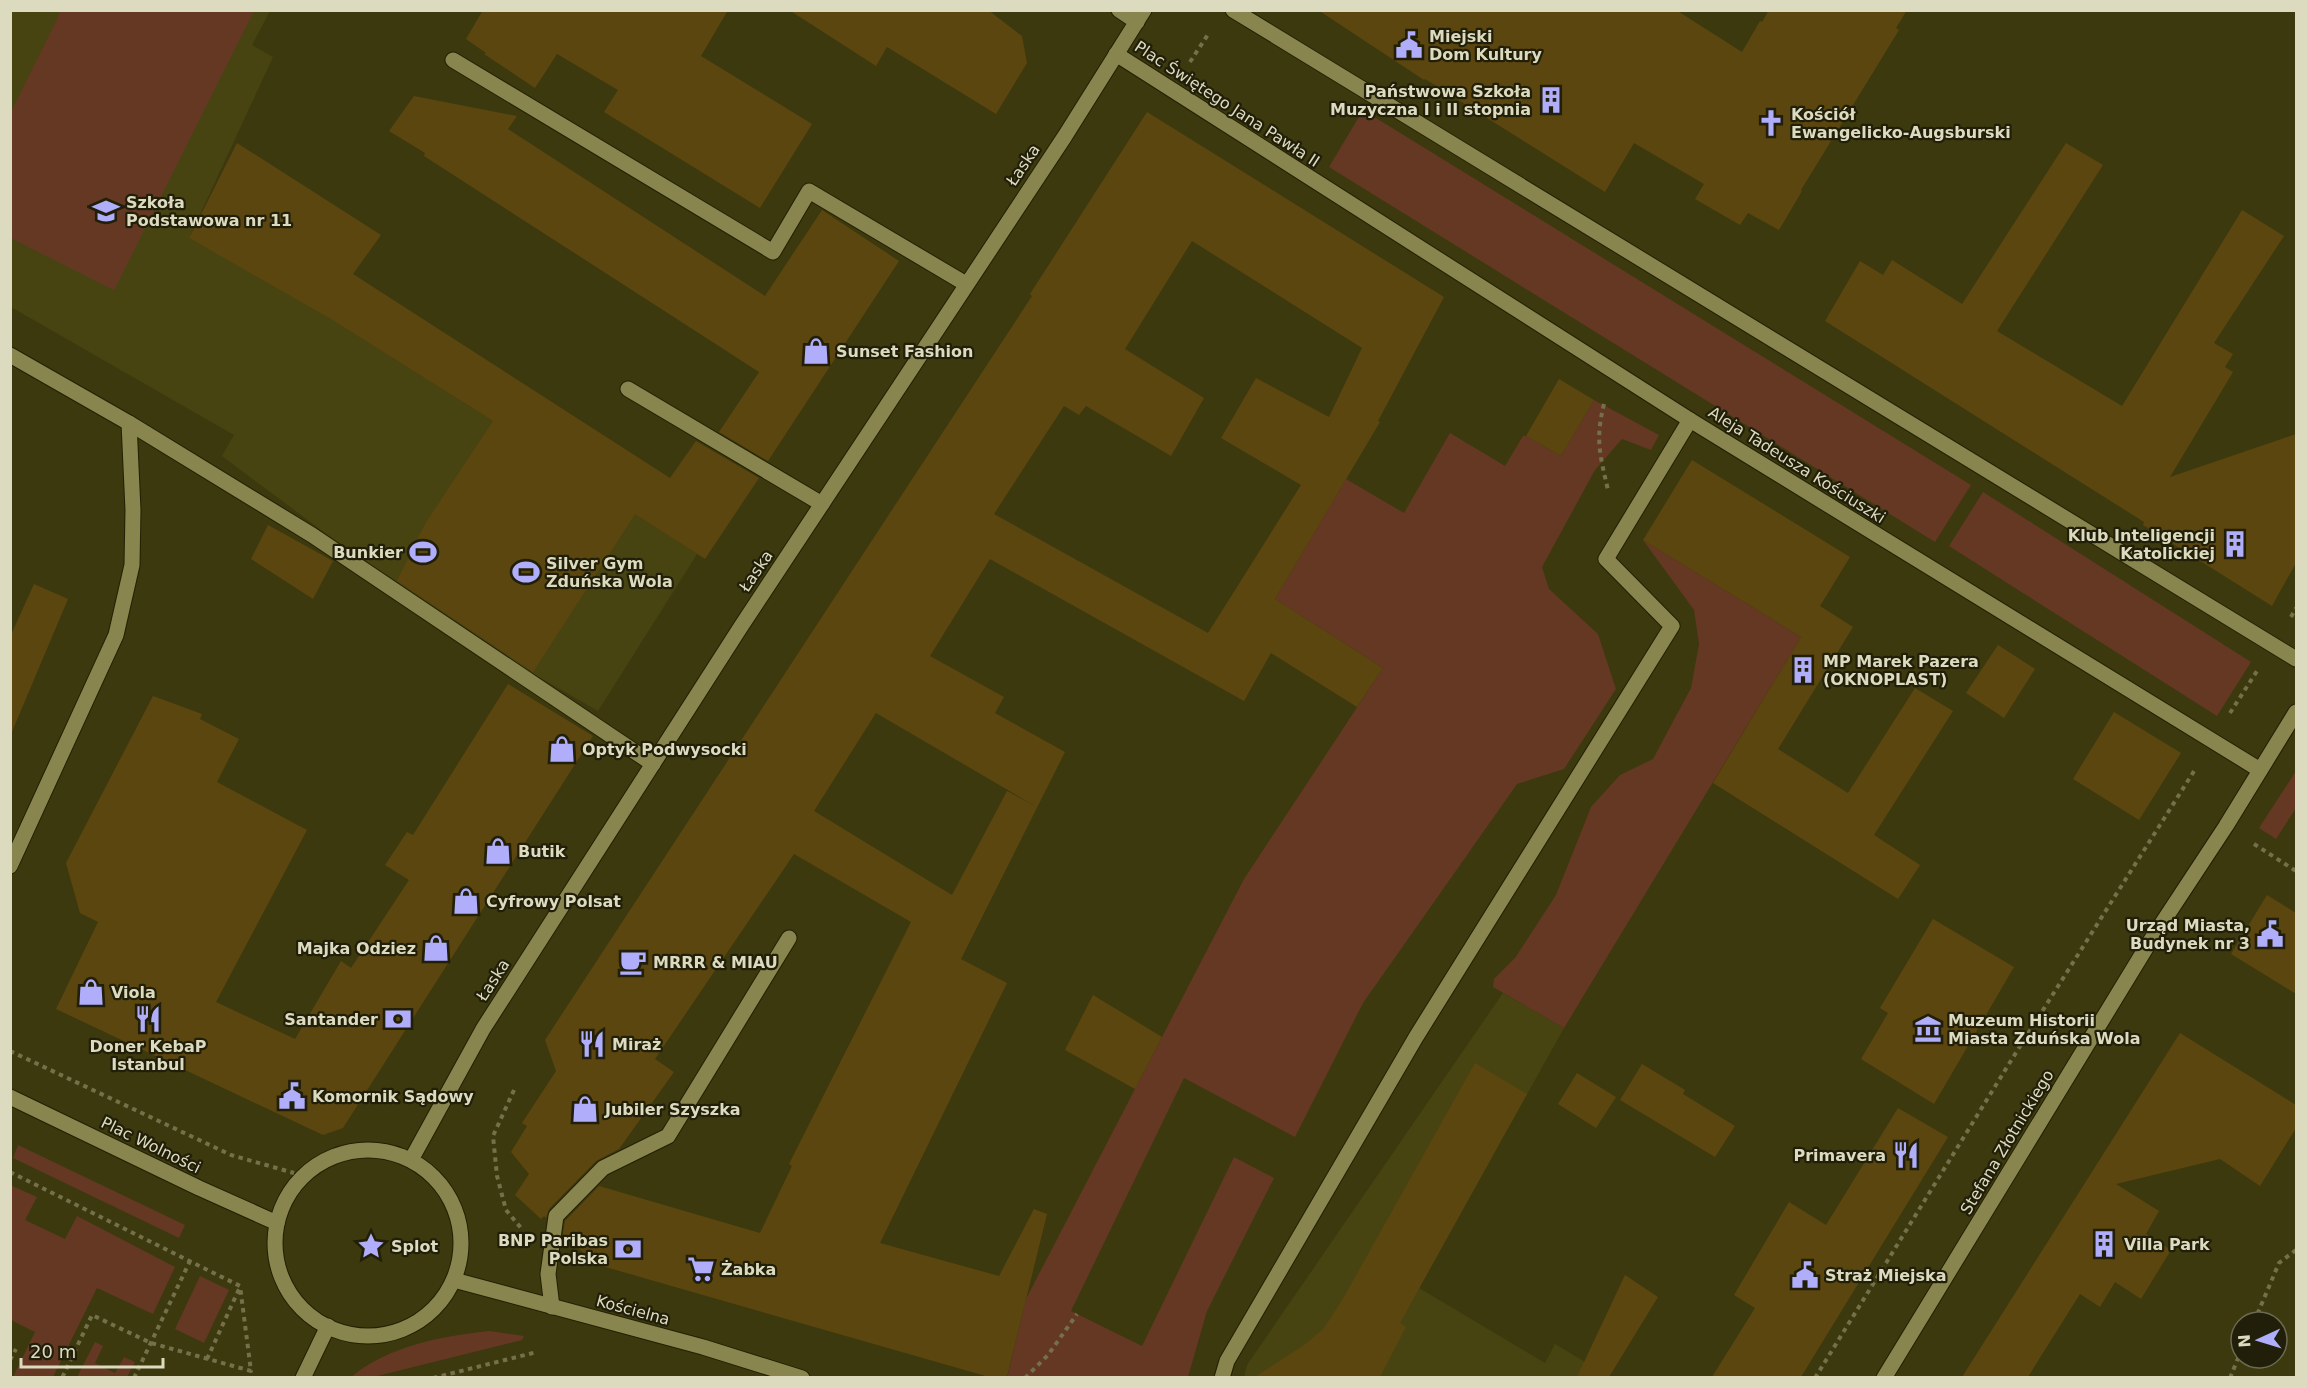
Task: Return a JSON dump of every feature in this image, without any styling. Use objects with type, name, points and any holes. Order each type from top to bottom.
[{"type":"street","points":[[1119,10],[1141,16]]},
{"type":"street","points":[[1233,10],[2296,659]]},
{"type":"street","name":"Łaska","points":[[411,1160],[483,1029],[1141,16]]},
{"type":"street","name":"Plac Świętego Jana Pawła II","points":[[1116,54],[1318,184]]},
{"type":"street","points":[[453,60],[773,252],[809,191],[966,284]]},
{"type":"street","name":"Aleja Tadeusza Kościuszki","points":[[1318,184],[1690,420],[2260,770]]},
{"type":"street","points":[[10,355],[129,423],[322,541],[653,764]]},
{"type":"street","points":[[628,389],[822,504]]},
{"type":"street","points":[[1222,1377],[1227,1361],[1416,1037],[1672,626],[1606,559],[1690,420]]},
{"type":"street","points":[[10,866],[116,635],[132,565],[133,510],[129,423]]},
{"type":"street","name":"Stefana Złotnickiego","points":[[1884,1377],[2149,943],[2226,826],[2296,712]]},
{"type":"street","points":[[552,1307],[548,1274],[556,1216],[603,1168],[668,1136],[789,938]]},
{"type":"street","name":"Plac Wolności","points":[[10,1097],[277,1223]]},
{"type":"street","points":[[360,1150],[386,1151],[411,1160],[432,1174],[458,1217],[461,1256],[454,1280],[443,1299],[428,1314],[400,1330],[369,1336],[348,1334],[328,1326],[302,1308],[285,1283],[276,1254],[277,1223],[284,1204],[294,1187],[323,1161],[360,1150]]},
{"type":"street","name":"Kościelna","points":[[454,1280],[703,1347],[802,1377]]},
{"type":"street","points":[[303,1377],[328,1326]]},
{"type":"path","points":[[1185,70],[1209,32]]},
{"type":"path","points":[[1612,371],[1598,427],[1598,439],[1618,538]]},
{"type":"path","points":[[1815,1377],[2296,608]]},
{"type":"path","points":[[2226,826],[2296,871]]},
{"type":"path","points":[[10,1051],[231,1155],[294,1173]]},
{"type":"path","points":[[514,1090],[493,1136],[496,1176],[506,1210],[552,1258]]},
{"type":"path","points":[[10,1172],[240,1286]]},
{"type":"path","points":[[2259,1310],[2280,1263],[2296,1250]]},
{"type":"path","points":[[134,1377],[190,1260]]},
{"type":"path","points":[[62,1377],[92,1315],[151,1343],[251,1371],[240,1286]]},
{"type":"path","points":[[207,1359],[240,1286]]},
{"type":"path","points":[[1025,1377],[1048,1355],[1077,1314]]},
{"type":"path","points":[[10,1360],[16,1349]]},
{"type":"path","points":[[433,1377],[537,1352]]},
{"type":"shaded area","points":[[11,11],[270,11],[252,45],[273,57],[189,238],[311,306],[697,554],[598,711],[532,673],[388,580],[222,456],[234,435],[11,307]]},
{"type":"shaded area","points":[[61,11],[254,11],[114,290],[11,238],[11,112]]},
{"type":"shaded area","points":[[1363,110],[1971,485],[1935,542],[1329,167]]},
{"type":"shaded area","points":[[1594,400],[1659,435],[1651,450],[1622,439],[1595,470],[1542,567],[1549,589],[1598,634],[1616,689],[1564,769],[1517,784],[1363,1003],[1295,1137],[1184,1078],[1071,1311],[1142,1346],[1234,1157],[1274,1178],[1207,1311],[1188,1377],[1007,1378],[1026,1299],[1244,879],[1383,668],[1275,599],[1346,479],[1404,513],[1450,433],[1505,466],[1523,436],[1561,456]]},
{"type":"shaded area","points":[[1983,492],[2251,662],[2217,716],[1949,546]]},
{"type":"shaded area","points":[[1643,540],[1801,637],[1564,1028],[1493,987],[1494,979],[1515,958],[1556,895],[1591,807],[1620,775],[1653,759],[1691,688],[1699,644],[1694,610]]},
{"type":"shaded area","points":[[2296,771],[2296,808],[2276,839],[2259,828]]},
{"type":"shaded area","points":[[1503,993],[1564,1028],[1419,1288],[1545,1363],[1555,1344],[1610,1377],[1244,1378],[1247,1365]]},
{"type":"shaded area","points":[[18,1145],[185,1225],[179,1238],[13,1158]]},
{"type":"shaded area","points":[[10,1185],[37,1197],[25,1220],[65,1239],[77,1216],[175,1267],[153,1314],[97,1288],[53,1377],[13,1377],[35,1332],[11,1320]]},
{"type":"shaded area","points":[[200,1276],[229,1290],[204,1343],[175,1329]]},
{"type":"shaded area","points":[[489,1331],[524,1336],[522,1340],[373,1377],[351,1377],[382,1357],[416,1344]]},
{"type":"shaded area","points":[[95,1342],[103,1346],[95,1363],[115,1373],[124,1357],[135,1362],[127,1377],[77,1377]]},
{"type":"building","points":[[483,10],[728,10],[701,56],[812,124],[760,208],[604,112],[618,90],[557,54],[535,88],[484,54],[486,53],[466,39]]},
{"type":"building","points":[[789,10],[988,10],[1022,36],[1027,63],[996,114],[887,47],[876,66]]},
{"type":"building","points":[[1318,10],[1676,10],[1742,52],[1769,10],[1907,10],[1896,28],[1899,30],[1779,230],[1748,213],[1740,225],[1695,199],[1704,184],[1634,143],[1605,192],[1424,80]]},
{"type":"building","points":[[414,96],[517,116],[508,129],[765,296],[822,210],[899,261],[768,461],[719,432],[759,372],[424,156],[425,153],[389,131]]},
{"type":"building","points":[[1147,112],[1444,297],[1378,421],[1380,422],[1275,599],[1383,668],[1357,707],[1271,653],[1244,701],[990,559],[930,656],[1004,697],[995,713],[1065,752],[961,959],[1007,983],[880,1243],[999,1276],[1034,1209],[1047,1214],[1007,1377],[989,1377],[595,1264],[563,1234],[565,1221],[599,1186],[760,1233],[792,1166],[789,1164],[911,922],[794,854],[655,1059],[674,1072],[619,1149],[596,1161],[549,1209],[546,1218],[544,1216],[541,1219],[515,1195],[529,1174],[511,1152],[527,1126],[522,1123],[556,1071],[545,1040],[1032,296],[1030,294]],"holes":[[[1192,241],[1362,348],[1329,417],[1256,378],[1221,438],[1301,485],[1208,633],[994,514],[1064,406],[1079,415],[1086,406],[1171,456],[1204,398],[1125,349]],[[876,713],[1037,807],[1007,791],[952,895],[814,811]]]},
{"type":"building","points":[[237,143],[381,235],[353,274],[670,478],[696,441],[759,478],[705,559],[635,514],[533,672],[397,581],[425,524],[493,421],[331,319],[189,238]]},
{"type":"building","points":[[2066,143],[2103,165],[1997,331],[2122,406],[2242,210],[2284,236],[2214,343],[2233,354],[2225,367],[2233,372],[2170,477],[2296,434],[2296,563],[2272,606],[2143,525],[2144,522],[1825,321],[1860,261],[1883,275],[1892,260],[1962,304]]},
{"type":"building","points":[[1559,379],[1594,400],[1561,456],[1526,436]]},
{"type":"building","points":[[1692,460],[1850,557],[1820,606],[1853,627],[1778,749],[1848,793],[1915,688],[1953,711],[1874,835],[1920,865],[1898,899],[1713,783],[1801,637],[1643,540]]},
{"type":"building","points":[[268,525],[333,561],[313,599],[251,559]]},
{"type":"building","points":[[34,584],[68,599],[11,734],[10,637]]},
{"type":"building","points":[[1998,645],[2035,669],[2004,718],[1966,693]]},
{"type":"building","points":[[508,684],[593,736],[343,1128],[323,1135],[56,1009],[98,922],[80,913],[66,863],[153,696],[202,714],[200,719],[239,739],[217,782],[307,830],[216,1002],[295,1039],[341,961],[351,968],[409,880],[385,865],[407,832],[413,835]]},
{"type":"building","points":[[2114,712],[2181,753],[2139,820],[2073,779]]},
{"type":"building","name":"Urząd Miasta, Budynek nr 3","points":[[2267,895],[2296,913],[2296,994],[2231,954]]},
{"type":"building","name":"Muzeum Historii Miasta Zduńska Wola","points":[[1933,919],[2014,967],[1934,1104],[1861,1059],[1888,1013],[1880,1008]]},
{"type":"building","points":[[1093,995],[1162,1037],[1135,1089],[1065,1050]]},
{"type":"building","points":[[2180,1033],[2296,1105],[2296,1128],[2260,1186],[2220,1159],[2116,1184],[2159,1211],[2146,1234],[2171,1250],[2141,1299],[2115,1282],[2100,1307],[2080,1294],[2028,1377],[1962,1377]]},
{"type":"building","points":[[1475,1063],[1527,1094],[1400,1323],[1406,1327],[1380,1377],[1255,1377],[1307,1343],[1324,1328],[1344,1297]]},
{"type":"building","points":[[1642,1064],[1685,1090],[1683,1094],[1735,1126],[1715,1157],[1620,1100]]},
{"type":"building","points":[[1577,1073],[1616,1097],[1596,1128],[1558,1104]]},
{"type":"building","points":[[1898,1108],[1948,1137],[1801,1377],[1712,1377],[1755,1308],[1734,1295],[1789,1202],[1826,1225]]},
{"type":"building","points":[[1625,1275],[1658,1297],[1609,1377],[1577,1377]]},
{"type":"place","name":"Miejski Dom Kultury","points":[[1409,45]]},
{"type":"place","name":"Państwowa Szkoła Muzyczna I i II stopnia","points":[[1551,100]]},
{"type":"place","name":"Kościół Ewangelicko-Augsburski","points":[[1771,123]]},
{"type":"place","name":"Szkoła Podstawowa nr 11","points":[[106,211]]},
{"type":"place","name":"Sunset Fashion","points":[[816,351]]},
{"type":"place","name":"Klub Inteligencji Katolickiej","points":[[2235,544]]},
{"type":"place","name":"Bunkier","points":[[423,552]]},
{"type":"place","name":"Silver Gym Zduńska Wola","points":[[526,572]]},
{"type":"place","name":"MP Marek Pazera (OKNOPLAST)","points":[[1803,670]]},
{"type":"place","name":"Optyk Podwysocki","points":[[562,749]]},
{"type":"place","name":"Butik","points":[[498,851]]},
{"type":"place","name":"Cyfrowy Polsat","points":[[466,901]]},
{"type":"place","name":"Urząd Miasta, Budynek nr 3","points":[[2270,934]]},
{"type":"place","name":"Majka Odziez","points":[[436,948]]},
{"type":"place","name":"MRRR & MIAU","points":[[633,962]]},
{"type":"place","name":"Viola","points":[[91,992]]},
{"type":"place","name":"Doner KebaP Istanbul","points":[[148,1019]]},
{"type":"place","name":"Santander","points":[[398,1019]]},
{"type":"place","name":"Muzeum Historii Miasta Zduńska Wola","points":[[1928,1029]]},
{"type":"place","name":"Miraż","points":[[592,1044]]},
{"type":"place","name":"Komornik Sądowy","points":[[292,1096]]},
{"type":"place","name":"Jubiler Szyszka","points":[[585,1109]]},
{"type":"place","name":"Primavera","points":[[1906,1155]]},
{"type":"place","name":"Villa Park","points":[[2104,1244]]},
{"type":"place","name":"Splot","points":[[371,1246]]},
{"type":"place","name":"BNP Paribas Polska","points":[[628,1249]]},
{"type":"place","name":"Żabka","points":[[701,1269]]},
{"type":"place","name":"Straż Miejska","points":[[1805,1275]]}]
